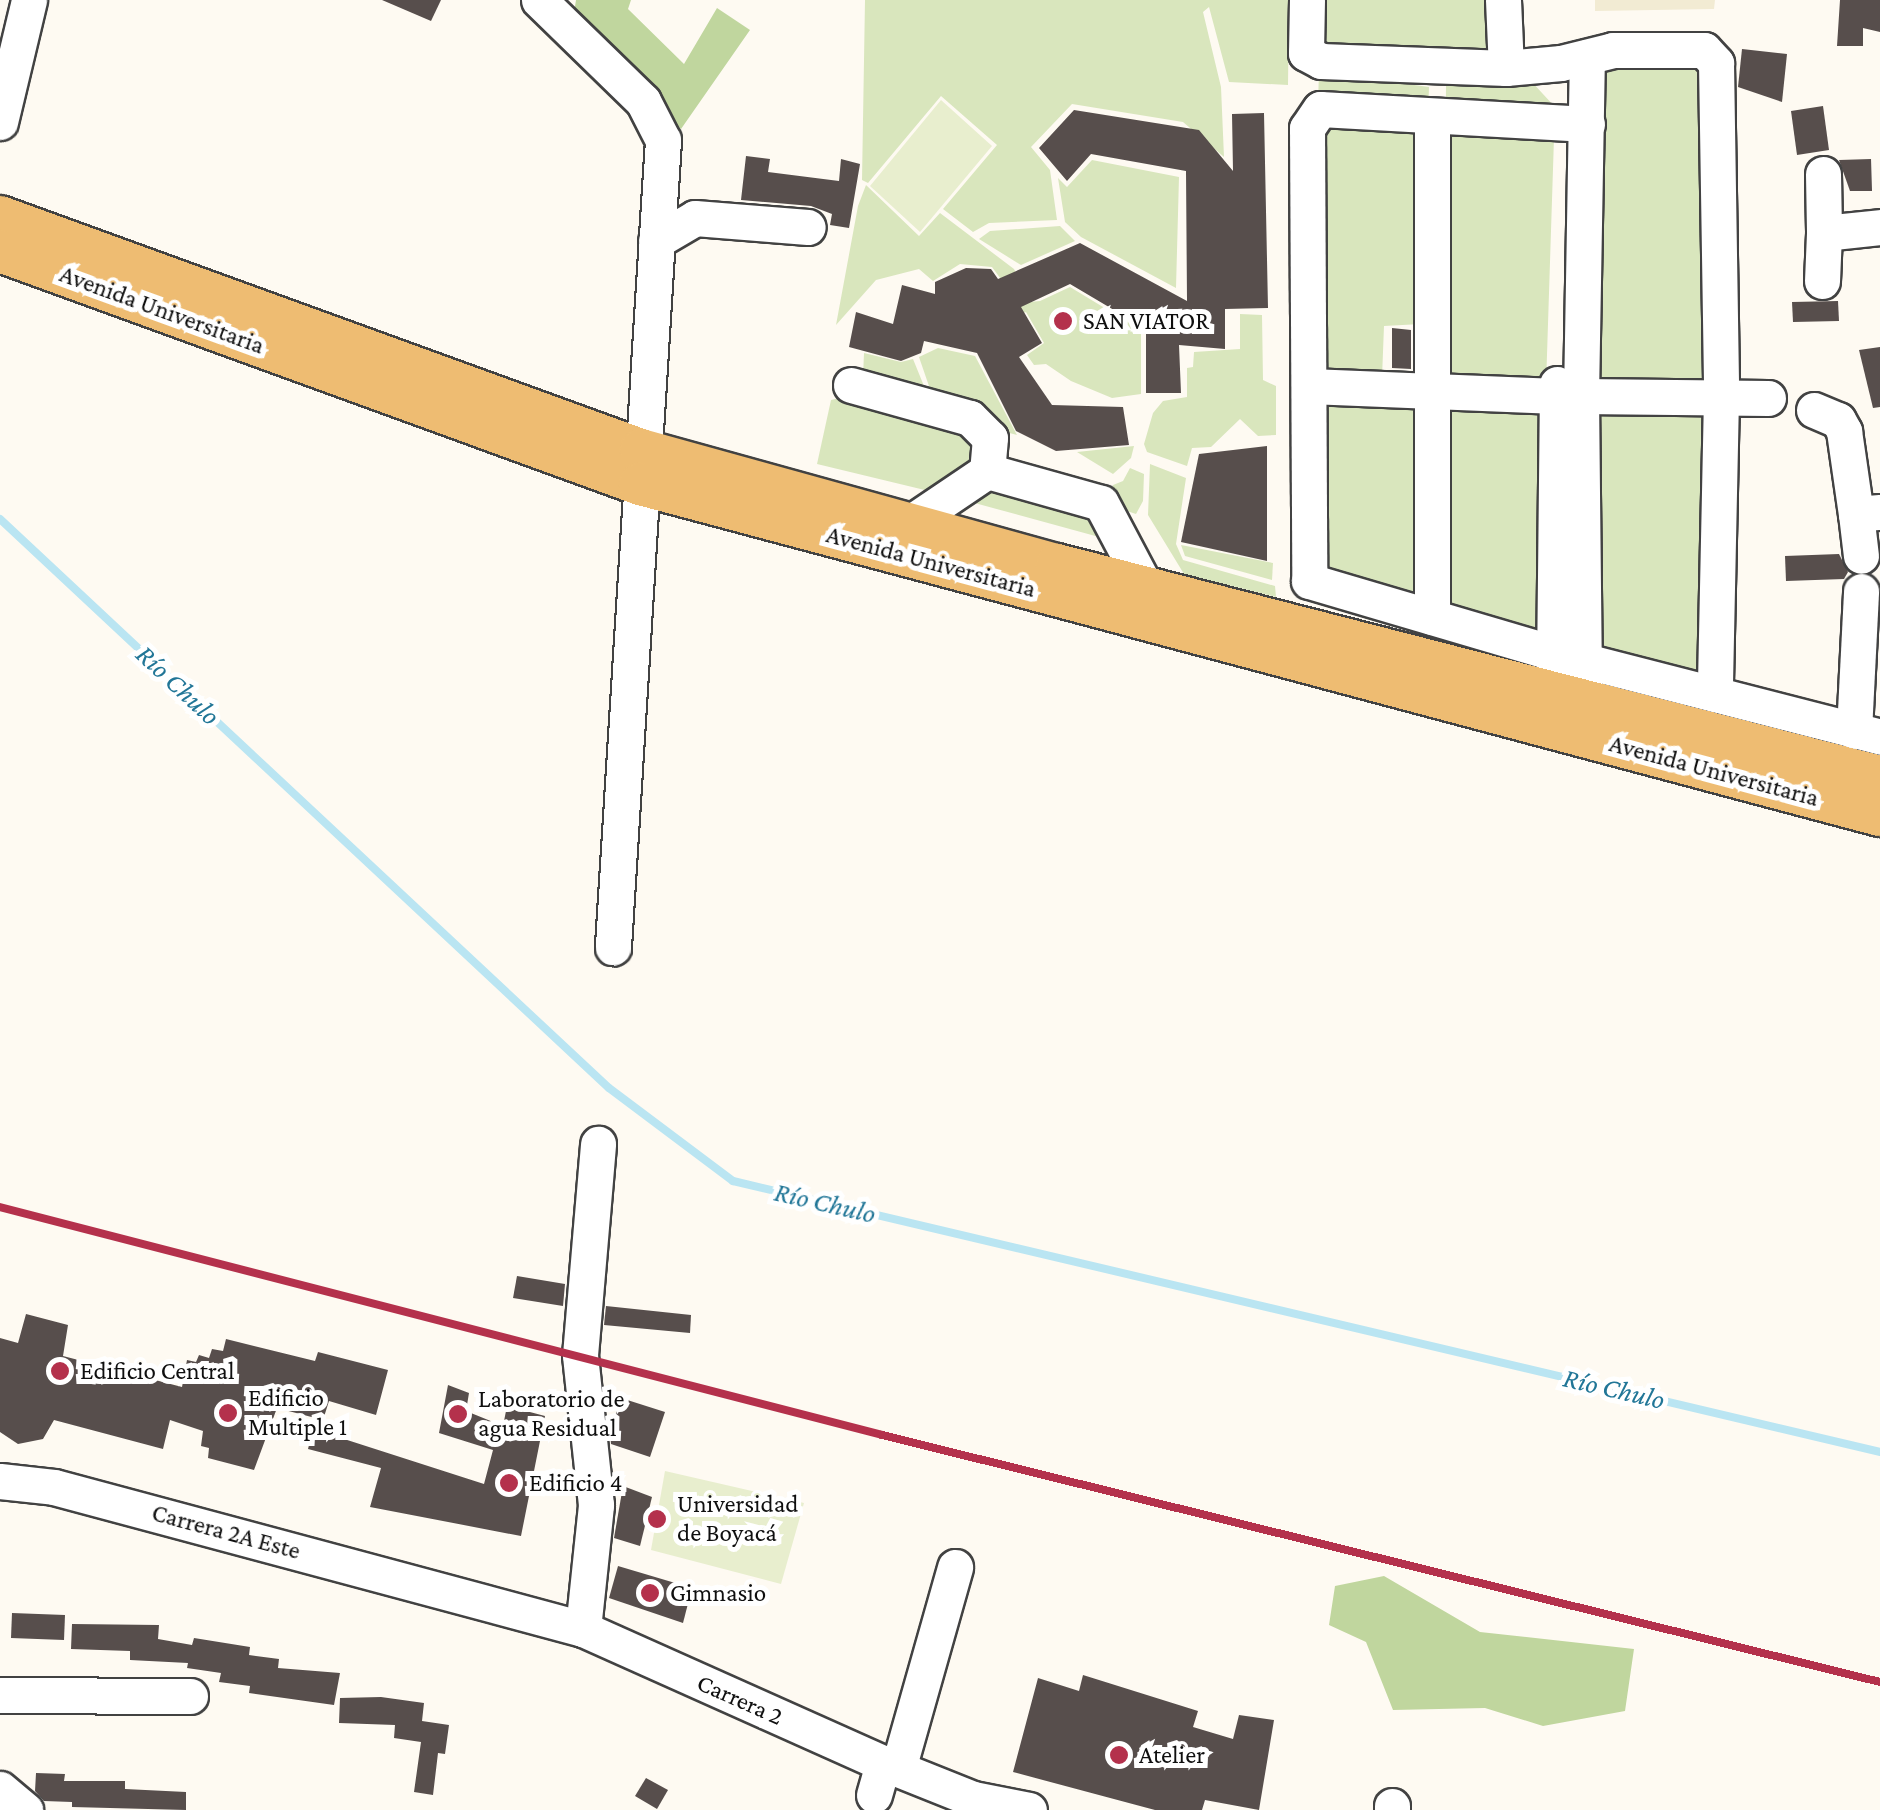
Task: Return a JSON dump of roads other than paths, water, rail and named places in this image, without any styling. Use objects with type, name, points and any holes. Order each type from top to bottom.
[{"type":"main road","name":"Avenida Universitaria","points":[[0,217],[641,467],[907,525],[1146,588],[1569,676],[1880,777]]},
{"type":"main road","name":"Avenida Universitaria","points":[[0,251],[641,467],[1880,815]]},
{"type":"street","points":[[0,122],[29,0]]},
{"type":"street","points":[[1308,0],[1306,52],[1321,61],[1506,68],[1574,60],[1613,50],[1704,50],[1716,62],[1721,398],[1715,694]]},
{"type":"street","points":[[1503,0],[1506,68]]},
{"type":"street","points":[[550,4],[643,101],[662,140],[612,946]]},
{"type":"street","points":[[1569,676],[1574,60]]},
{"type":"street","points":[[1576,123],[1320,109],[1306,128],[1308,582],[1432,617],[1569,676],[1715,694],[1867,734],[1860,592]]},
{"type":"street","points":[[1432,117],[1432,617]]},
{"type":"street","points":[[1822,280],[1823,174]]},
{"type":"street","points":[[656,241],[695,218],[808,227]]},
{"type":"street","points":[[1824,233],[1880,227]]},
{"type":"street","points":[[851,384],[970,418],[990,438],[988,471]]},
{"type":"street","points":[[1309,386],[1569,396],[1768,398]]},
{"type":"street","points":[[1814,410],[1838,420],[1844,431],[1868,513],[1861,556]]},
{"type":"street","points":[[907,525],[988,471],[1101,502],[1146,588]]},
{"type":"street","points":[[583,1629],[596,1505],[580,1355],[598,1144]]},
{"type":"street","name":"Carrera 2A Este","points":[[0,1481],[54,1487],[450,1593]]},
{"type":"street","points":[[885,1776],[955,1568]]},
{"type":"street","name":"Carrera 2","points":[[450,1593],[583,1629],[885,1776],[1029,1810]]},
{"type":"street","points":[[0,1695],[190,1696]]},
{"type":"street","points":[[0,1789],[24,1810]]},
{"type":"waterway","name":"Río Chulo","points":[[0,519],[609,1088],[733,1181],[1880,1452]]},
{"type":"railway","points":[[0,1207],[882,1435],[1880,1682]]},
{"type":"place","name":"SAN VIATOR","points":[[1063,321]]},
{"type":"place","name":"Edificio Central","points":[[60,1371]]},
{"type":"place","name":"Edificio Multiple 1","points":[[228,1413]]},
{"type":"place","name":"Laboratorio de agua Residual","points":[[458,1414]]},
{"type":"place","name":"Edificio 4","points":[[509,1483]]},
{"type":"place","name":"Universidad de Boyacá","points":[[657,1519]]},
{"type":"place","name":"Gimnasio","points":[[650,1593]]},
{"type":"place","name":"Atelier","points":[[1119,1755]]}]
